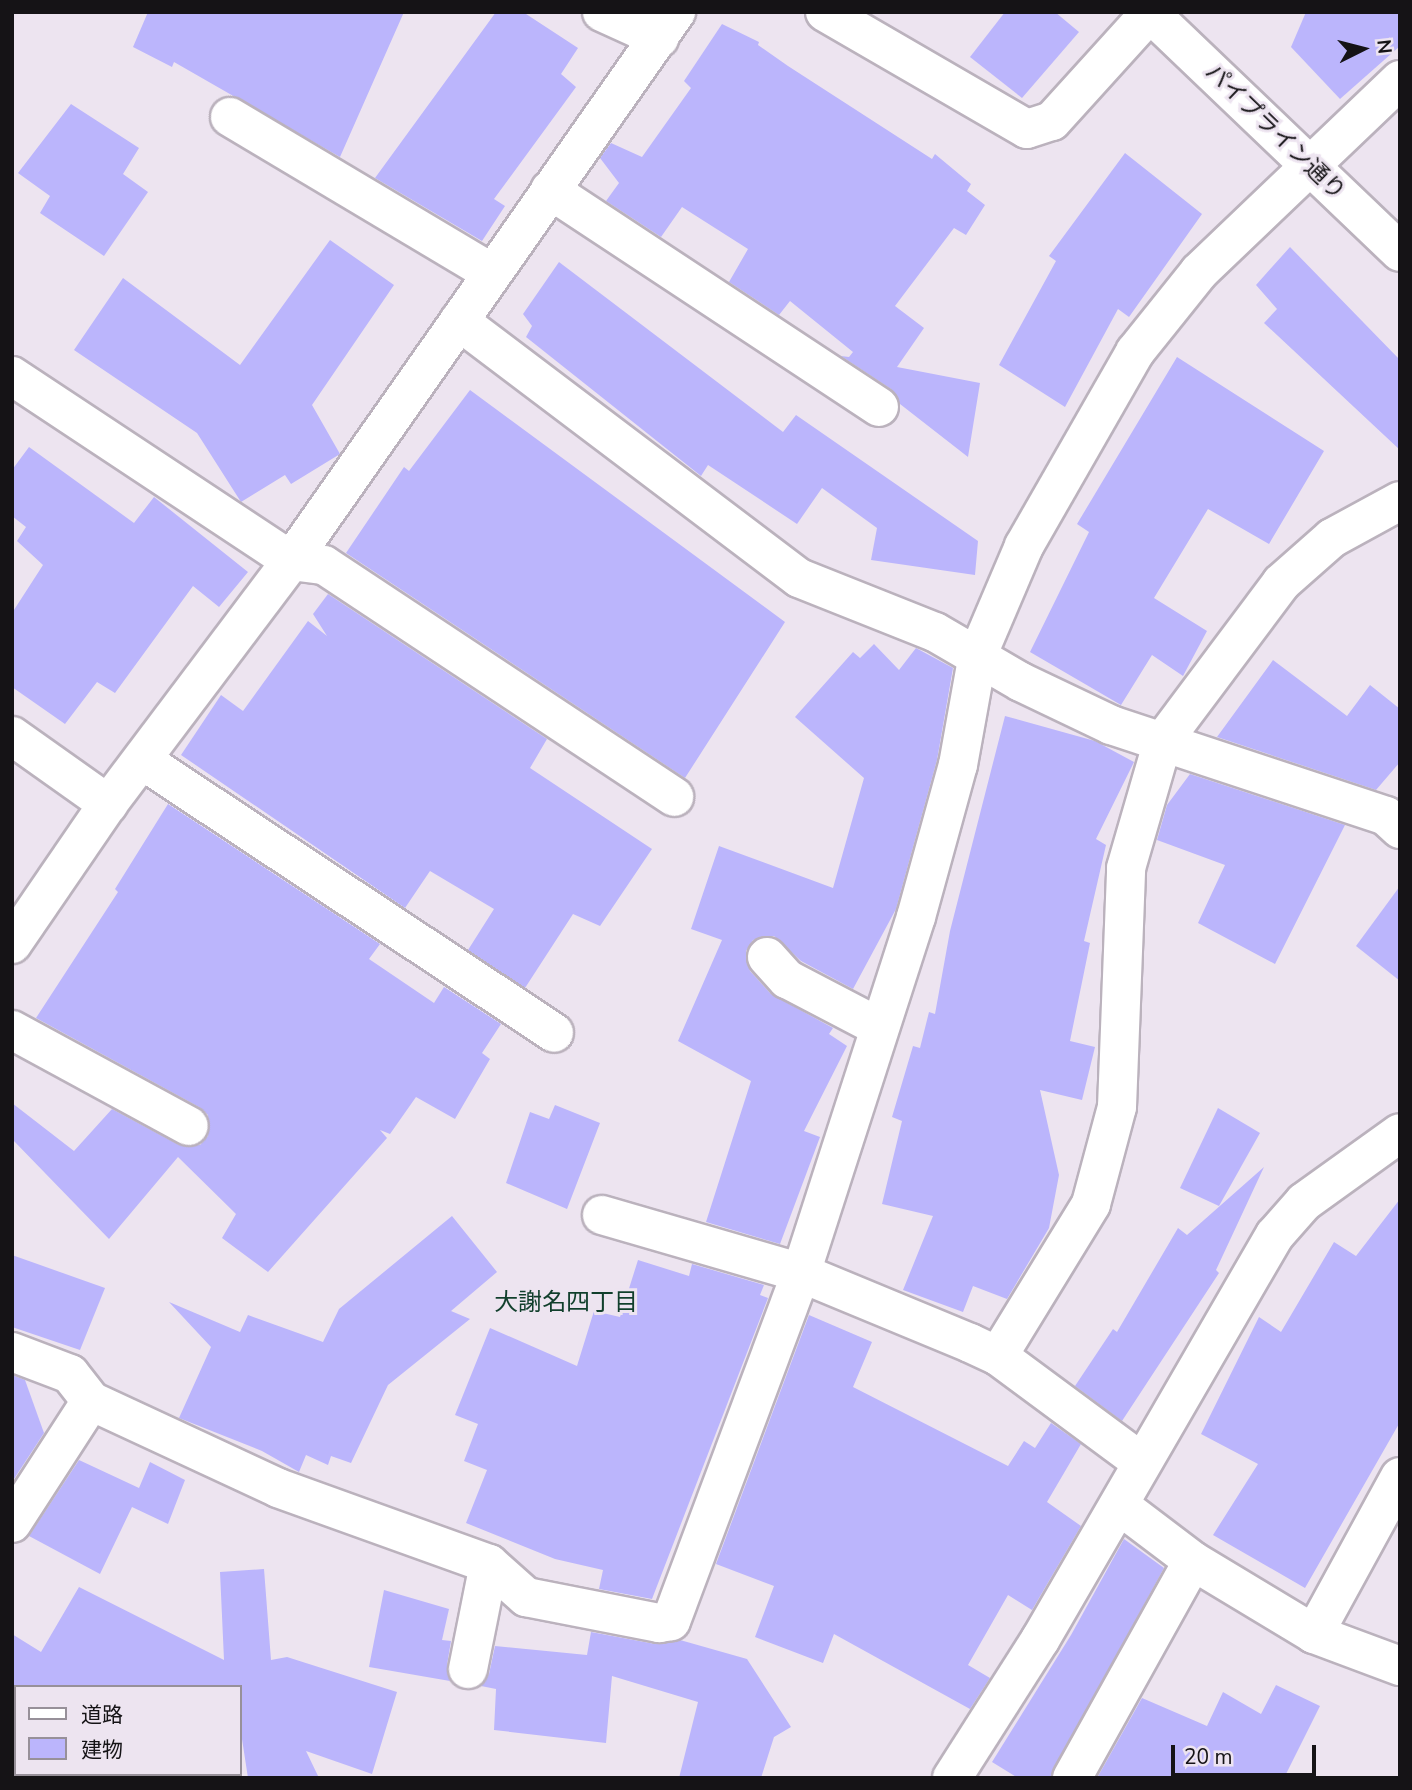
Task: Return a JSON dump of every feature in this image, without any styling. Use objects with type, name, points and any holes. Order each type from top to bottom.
[{"type":"street","points":[[12,944],[108,804],[291,561],[668,25],[602,12]]},
{"type":"street","points":[[825,12],[1027,129],[1052,121],[1150,13]]},
{"type":"street","name":"パイプライン通り","points":[[1150,13],[1400,252]]},
{"type":"street","points":[[12,1352],[70,1374],[91,1401],[278,1488],[489,1563],[526,1597],[659,1623],[671,1620],[801,1273],[877,1026],[916,917],[958,765],[978,654],[1024,546],[1135,352],[1199,272],[1400,80]]},
{"type":"street","points":[[230,117],[492,273]]},
{"type":"street","points":[[550,190],[879,407]]},
{"type":"street","points":[[459,321],[799,578],[978,654],[1065,704],[1163,741],[1395,816]]},
{"type":"street","points":[[12,376],[291,561],[324,565],[674,797]]},
{"type":"street","points":[[998,1356],[1091,1204],[1111,1131],[1117,1107],[1126,868],[1163,741],[1281,583],[1332,538],[1400,501]]},
{"type":"street","points":[[12,736],[108,804]]},
{"type":"street","points":[[142,760],[554,1034]]},
{"type":"street","points":[[767,957],[787,979],[877,1026]]},
{"type":"street","points":[[12,1030],[189,1126]]},
{"type":"street","points":[[953,1778],[1119,1505],[1140,1461],[1275,1236],[1304,1202],[1400,1133]]},
{"type":"street","points":[[602,1214],[801,1273],[998,1356],[1140,1461]]},
{"type":"street","points":[[12,1523],[91,1401]]},
{"type":"street","points":[[1314,1634],[1390,1517],[1400,1477]]},
{"type":"street","points":[[1119,1505],[1193,1561],[1314,1634],[1400,1666]]},
{"type":"street","points":[[1072,1778],[1193,1561]]},
{"type":"street","points":[[468,1669],[489,1563]]},
{"type":"building","points":[[148,12],[404,12],[340,157],[174,62],[172,67],[133,47]]},
{"type":"building","points":[[496,12],[523,12],[578,48],[561,74],[576,87],[494,199],[505,206],[482,241],[375,178]]},
{"type":"building","points":[[1005,12],[1055,12],[1079,32],[1022,98],[970,57]]},
{"type":"building","points":[[1306,12],[1400,12],[1400,46],[1340,99],[1291,47]]},
{"type":"building","points":[[722,24],[759,42],[758,45],[788,66],[932,159],[935,154],[971,184],[967,191],[985,205],[966,235],[954,228],[895,306],[924,328],[897,367],[980,383],[968,457],[900,404],[891,389],[841,356],[849,357],[853,352],[790,301],[779,315],[729,282],[748,249],[682,207],[661,237],[606,201],[619,183],[600,158],[611,143],[642,157],[691,88],[684,81]]},
{"type":"building","points":[[71,104],[139,148],[123,174],[148,192],[104,256],[40,213],[50,196],[18,173]]},
{"type":"building","points":[[1125,153],[1202,214],[1129,317],[1118,309],[1065,407],[999,365],[1056,261],[1049,256]]},
{"type":"building","points":[[330,240],[394,285],[312,405],[340,454],[291,484],[285,475],[241,502],[197,433],[74,350],[123,278],[240,365]]},
{"type":"building","points":[[1290,247],[1400,360],[1400,450],[1264,323],[1277,309],[1256,285]]},
{"type":"building","points":[[559,262],[783,432],[796,415],[978,541],[975,575],[871,560],[877,528],[822,488],[797,524],[708,465],[701,476],[526,337],[532,326],[523,314]]},
{"type":"building","points":[[1177,357],[1324,451],[1269,544],[1208,509],[1154,598],[1207,631],[1183,676],[1152,655],[1121,705],[1030,652],[1089,532],[1077,524]]},
{"type":"building","points":[[470,390],[785,622],[685,778],[346,553],[404,467],[409,471]]},
{"type":"building","points":[[29,447],[134,523],[154,497],[248,572],[219,607],[193,586],[115,693],[97,682],[65,724],[12,687],[12,613],[43,565],[17,541],[26,527],[12,516],[12,470]]},
{"type":"building","points":[[328,594],[547,739],[530,768],[652,849],[600,926],[573,914],[525,988],[468,950],[494,909],[430,871],[405,908],[181,755],[221,695],[243,711],[308,621],[327,636],[313,614]]},
{"type":"building","points":[[874,644],[899,670],[916,648],[953,668],[937,760],[896,909],[853,989],[801,961],[774,936],[753,940],[746,951],[750,971],[771,994],[833,1028],[829,1034],[847,1046],[804,1131],[820,1137],[780,1244],[706,1222],[751,1081],[678,1041],[722,940],[691,929],[719,846],[833,888],[864,778],[795,717],[853,652],[860,658]]},
{"type":"building","points":[[1273,660],[1347,716],[1370,685],[1400,709],[1400,762],[1376,790],[1217,737]]},
{"type":"building","points":[[1005,716],[1095,741],[1134,762],[1096,839],[1106,845],[1084,941],[1090,943],[1070,1041],[1095,1047],[1082,1100],[1040,1090],[1059,1175],[1049,1228],[1007,1299],[973,1286],[963,1312],[903,1290],[933,1216],[882,1204],[902,1121],[892,1117],[913,1046],[920,1048],[929,1012],[935,1014],[950,931]]},
{"type":"building","points":[[1190,774],[1345,825],[1275,964],[1198,923],[1225,865],[1157,840],[1167,805]]},
{"type":"building","points":[[168,804],[380,944],[369,959],[434,1003],[444,987],[501,1024],[482,1053],[490,1059],[455,1119],[416,1097],[390,1134],[380,1130],[387,1138],[268,1272],[222,1238],[236,1214],[178,1157],[109,1239],[12,1139],[12,1103],[74,1151],[112,1109],[179,1145],[200,1145],[208,1136],[208,1115],[199,1107],[36,1018],[118,892],[115,889]]},
{"type":"building","points":[[1400,886],[1400,981],[1356,946]]},
{"type":"building","points":[[555,1105],[600,1123],[567,1209],[506,1183],[530,1112],[549,1119]]},
{"type":"building","points":[[1218,1108],[1260,1133],[1219,1206],[1180,1188]]},
{"type":"building","points":[[1264,1167],[1216,1270],[1219,1273],[1122,1421],[1075,1386],[1113,1329],[1117,1332],[1178,1228],[1187,1235]]},
{"type":"building","points":[[1400,1199],[1400,1422],[1305,1588],[1213,1535],[1258,1464],[1201,1434],[1259,1317],[1281,1332],[1334,1242],[1356,1256]]},
{"type":"building","points":[[452,1216],[497,1272],[451,1311],[470,1319],[388,1385],[351,1463],[331,1456],[328,1465],[306,1455],[299,1472],[262,1451],[179,1418],[211,1347],[169,1302],[240,1332],[248,1315],[323,1342],[339,1309]]},
{"type":"building","points":[[12,1255],[105,1288],[80,1350],[12,1327]]},
{"type":"building","points":[[638,1260],[689,1276],[692,1264],[764,1285],[760,1295],[768,1298],[652,1599],[599,1589],[603,1570],[555,1559],[466,1523],[487,1470],[464,1461],[478,1424],[455,1415],[490,1328],[577,1366],[594,1311],[620,1317]]},
{"type":"building","points":[[809,1315],[872,1342],[853,1387],[1008,1466],[1024,1441],[1035,1448],[1051,1423],[1081,1444],[1047,1502],[1081,1526],[1032,1610],[1008,1595],[968,1665],[990,1678],[970,1709],[834,1634],[823,1663],[755,1637],[774,1586],[716,1564]]},
{"type":"building","points":[[12,1375],[25,1380],[44,1433],[12,1482]]},
{"type":"building","points":[[79,1460],[139,1488],[150,1462],[185,1480],[168,1524],[132,1507],[100,1574],[29,1536]]},
{"type":"building","points":[[1124,1539],[1164,1568],[1050,1778],[1018,1778],[992,1762],[1071,1635]]},
{"type":"building","points":[[264,1569],[271,1660],[287,1657],[397,1692],[372,1774],[306,1751],[319,1778],[248,1778],[242,1739],[242,1685],[12,1687],[12,1634],[41,1652],[79,1587],[224,1660],[220,1572]]},
{"type":"building","points":[[384,1590],[449,1609],[442,1640],[451,1641],[447,1665],[450,1681],[369,1667]]},
{"type":"building","points":[[591,1632],[655,1644],[680,1640],[747,1659],[791,1727],[774,1737],[761,1778],[679,1778],[698,1702],[612,1676],[606,1743],[494,1730],[496,1689],[481,1686],[489,1674],[495,1646],[587,1655]]},
{"type":"building","points":[[1276,1685],[1320,1706],[1284,1778],[1097,1778],[1142,1698],[1207,1726],[1223,1692],[1261,1714]]},
{"type":"district","name":"大謝名四丁目","points":[[566,1303]]}]
